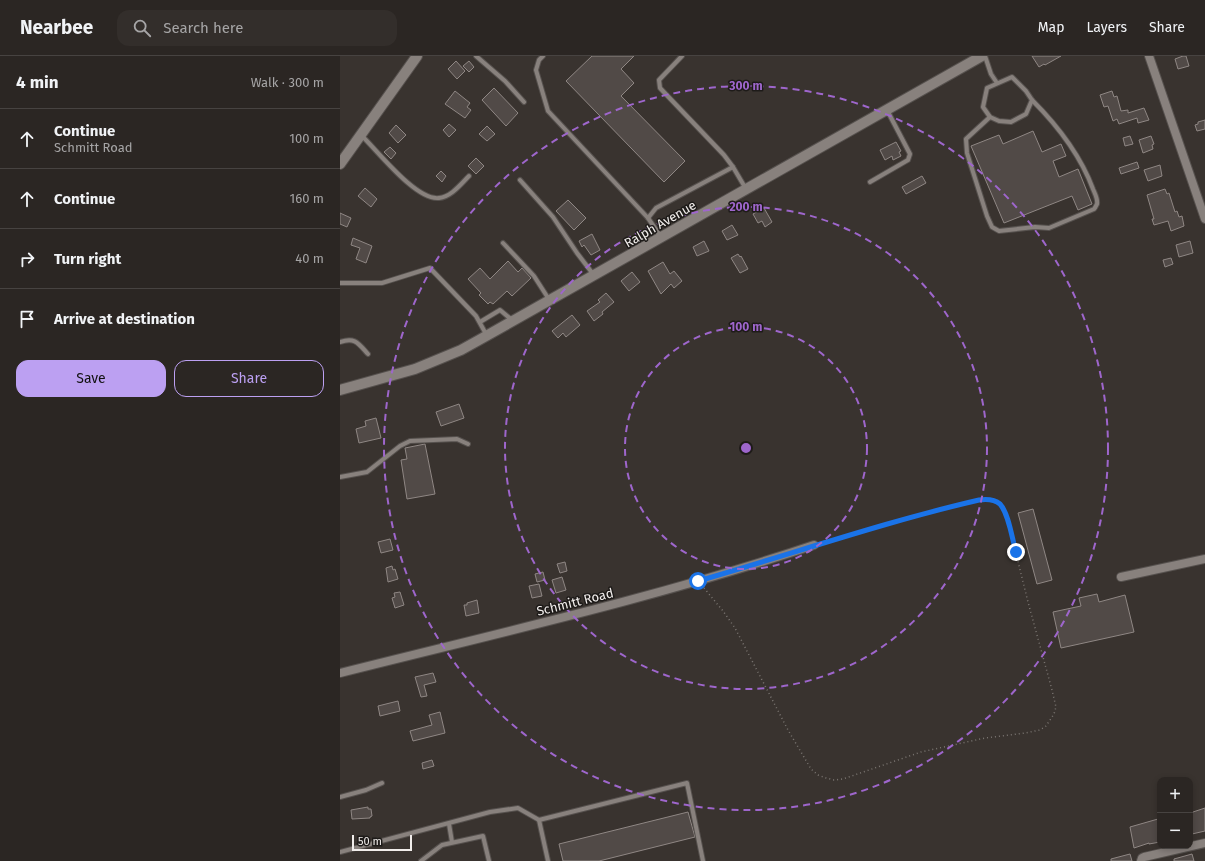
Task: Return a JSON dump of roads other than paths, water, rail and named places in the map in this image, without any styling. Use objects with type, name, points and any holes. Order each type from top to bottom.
[{"type":"street","points":[[340,164],[416,56]]},
{"type":"street","name":"Ralph Avenue","points":[[340,390],[415,368],[461,350],[595,276],[746,189],[983,56]]},
{"type":"street","points":[[1149,56],[1205,219]]},
{"type":"street","name":"Schmitt Road","points":[[340,673],[611,606],[814,545]]},
{"type":"street","points":[[1122,577],[1205,559]]},
{"type":"street","points":[[1141,860],[1168,851],[1205,843]]},
{"type":"lane","points":[[476,56],[505,81],[524,102]]},
{"type":"lane","points":[[543,56],[539,60],[536,70],[548,111],[648,218],[662,238]]},
{"type":"lane","points":[[682,56],[658,80],[660,88],[724,155],[746,189]]},
{"type":"lane","points":[[983,56],[997,83]]},
{"type":"lane","points":[[990,117],[966,139],[967,153],[986,216],[992,227],[1000,231],[1035,227],[1049,228],[1094,210],[1097,200],[1089,177],[1072,147],[1054,123],[1012,77],[987,88],[983,107],[990,117],[999,121],[1011,122],[1026,114],[1032,100]]},
{"type":"lane","points":[[870,182],[908,160],[910,154],[887,110]]},
{"type":"lane","points":[[360,135],[399,175],[432,198],[446,196],[469,176]]},
{"type":"lane","points":[[648,218],[656,208],[733,167]]},
{"type":"lane","points":[[520,180],[553,217],[576,253],[595,276]]},
{"type":"lane","points":[[503,244],[534,276],[550,301]]},
{"type":"lane","points":[[340,282],[382,283],[430,268],[476,316],[487,336]]},
{"type":"lane","points":[[480,322],[500,310],[513,322]]},
{"type":"lane","points":[[340,342],[348,339],[356,342],[368,354]]},
{"type":"lane","points":[[340,477],[367,472],[400,446],[410,441],[457,439],[468,444]]},
{"type":"lane","points":[[340,852],[490,812],[518,808],[539,820],[687,783],[703,861]]},
{"type":"lane","points":[[340,797],[382,784]]},
{"type":"lane","points":[[539,820],[548,861]]},
{"type":"lane","points":[[449,824],[452,842]]},
{"type":"lane","points":[[421,861],[442,845],[483,836],[489,861]]}]
